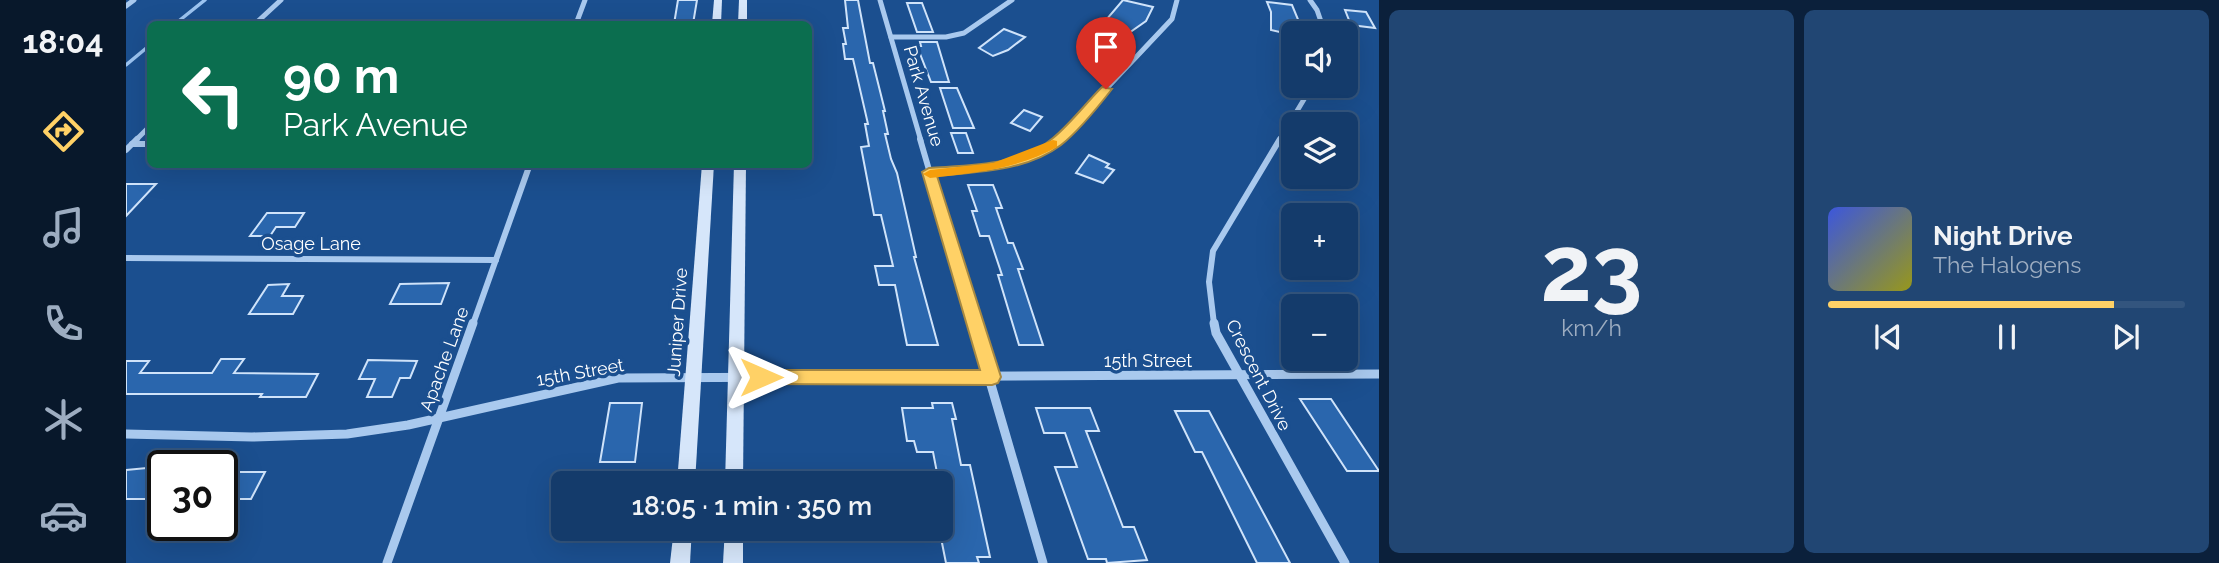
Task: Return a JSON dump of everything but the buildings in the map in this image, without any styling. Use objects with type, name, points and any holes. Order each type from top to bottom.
[{"type":"street","points":[[126,6],[134,0]]},
{"type":"street","points":[[258,21],[281,0]]},
{"type":"street","points":[[577,21],[585,0]]},
{"type":"street","points":[[717,21],[718,0]]},
{"type":"street","points":[[743,0],[743,21]]},
{"type":"street","name":"Park Avenue","points":[[880,0],[992,377],[1043,563]]},
{"type":"street","points":[[891,37],[946,37],[964,33],[1012,0]]},
{"type":"street","points":[[929,172],[995,167],[1035,153],[1056,142],[1172,19],[1177,0]]},
{"type":"street","points":[[1310,0],[1321,21]]},
{"type":"street","name":"Crescent Drive","points":[[1304,98],[1213,251],[1208,271],[1208,296],[1216,333],[1238,376],[1345,563]]},
{"type":"street","points":[[126,150],[147,129]]},
{"type":"street","points":[[132,144],[147,144]]},
{"type":"street","name":"Apache Lane","points":[[387,563],[529,168]]},
{"type":"street","name":"Juniper Drive","points":[[687,471],[708,168]]},
{"type":"street","points":[[734,471],[740,168]]},
{"type":"street","name":"Osage Lane","points":[[126,258],[496,260]]},
{"type":"street","name":"15th Street","points":[[126,434],[299,435],[375,430],[493,408],[566,387],[618,378],[1379,374]]},
{"type":"street","points":[[680,563],[682,541]]},
{"type":"street","points":[[733,563],[734,541]]},
{"type":"waterway","points":[[179,21],[205,0]]},
{"type":"waterway","points":[[126,65],[147,48]]},
{"type":"slow traffic","points":[[930,174],[929,172],[995,167],[1053,144]]},
{"type":"route","points":[[761,377],[992,377],[929,172],[995,167],[1035,153],[1056,142],[1106,89]]}]
